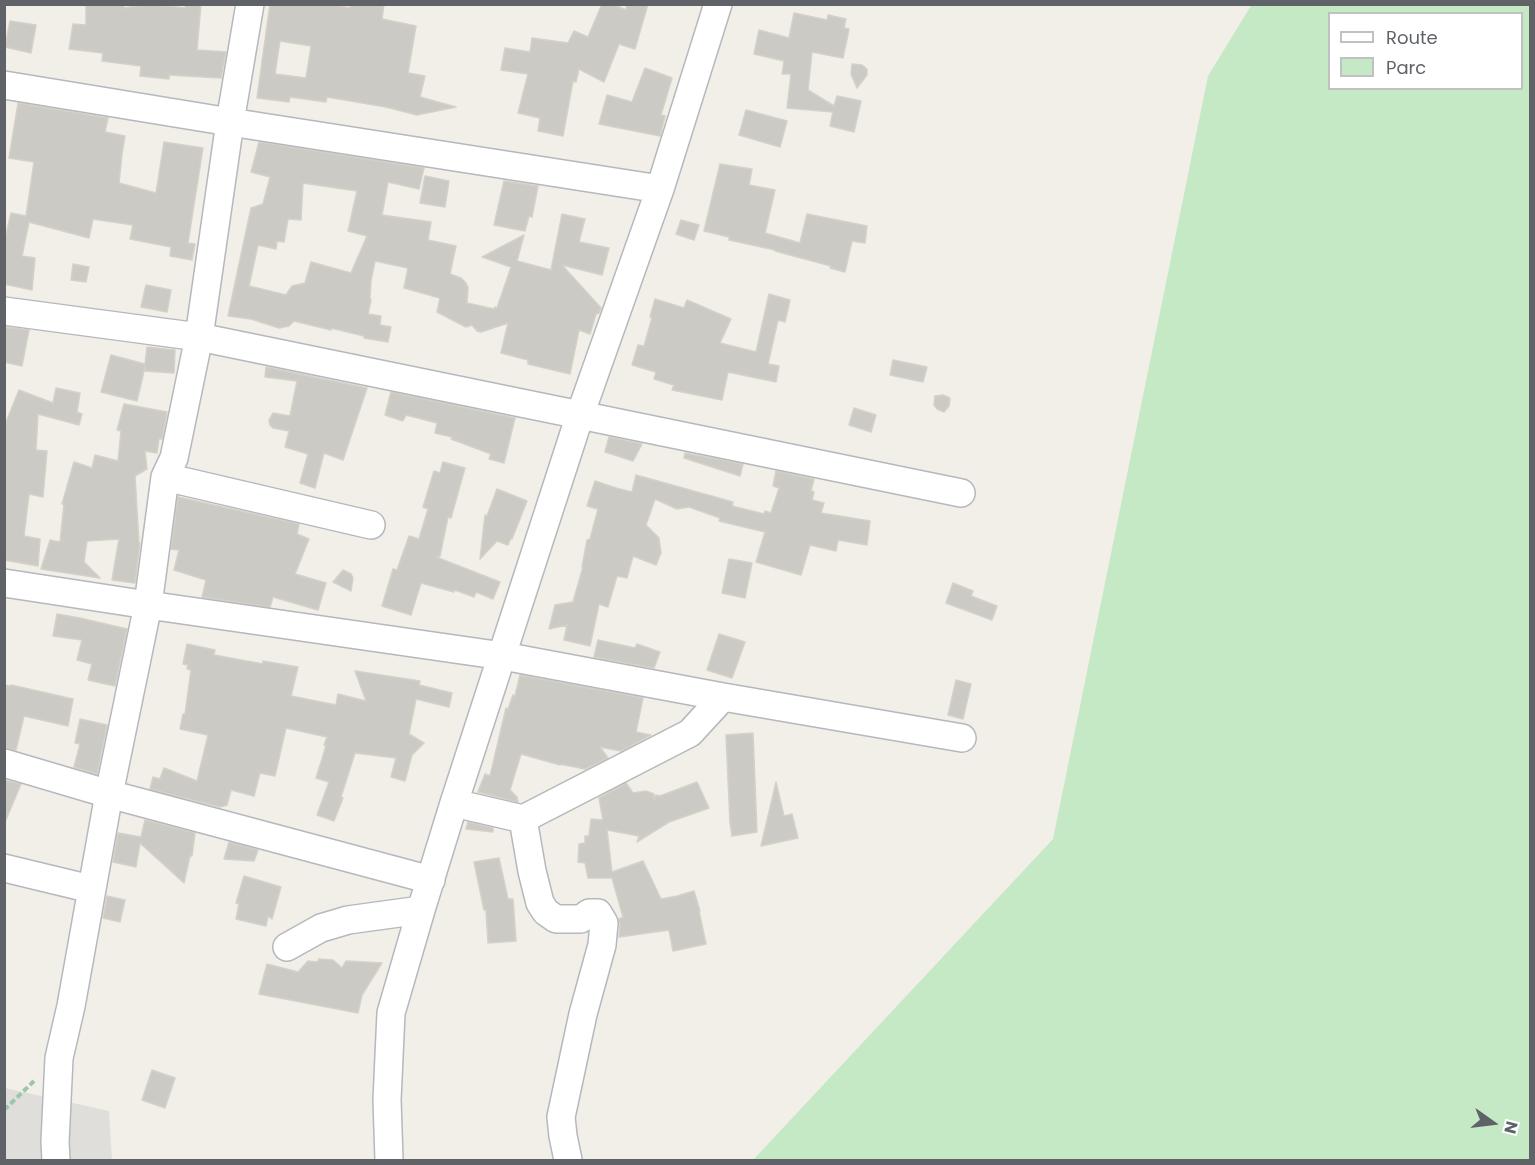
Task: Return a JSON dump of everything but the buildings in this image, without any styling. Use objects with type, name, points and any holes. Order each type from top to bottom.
[{"type":"street","points":[[56,1161],[59,1058],[71,1006],[109,794],[148,605],[165,477],[174,458],[199,337],[230,122],[250,4]]},
{"type":"street","points":[[389,1161],[387,1100],[391,1013],[454,803],[580,415],[660,189],[718,4]]},
{"type":"street","points":[[4,85],[660,189]]},
{"type":"street","points":[[4,310],[199,337],[961,493]]},
{"type":"street","points":[[165,477],[371,525]]},
{"type":"street","points":[[4,583],[503,656],[962,738]]},
{"type":"street","points":[[454,803],[523,819],[690,733],[723,696]]},
{"type":"street","points":[[4,763],[109,794],[431,880]]},
{"type":"street","points":[[523,819],[532,872],[540,903],[546,912],[556,919],[581,919],[589,913],[598,913],[604,923],[602,945],[583,1014],[561,1117],[568,1161]]},
{"type":"street","points":[[4,868],[91,889]]},
{"type":"street","points":[[287,947],[321,928],[348,920],[421,910]]},
{"type":"path","points":[[4,1110],[59,1058]]},
{"type":"shaded area","points":[[5,1088],[109,1111],[112,1160],[5,1160]]},
{"type":"green space","points":[[1252,4],[1530,5],[1530,1160],[753,1160],[1053,839],[1208,76]]}]
